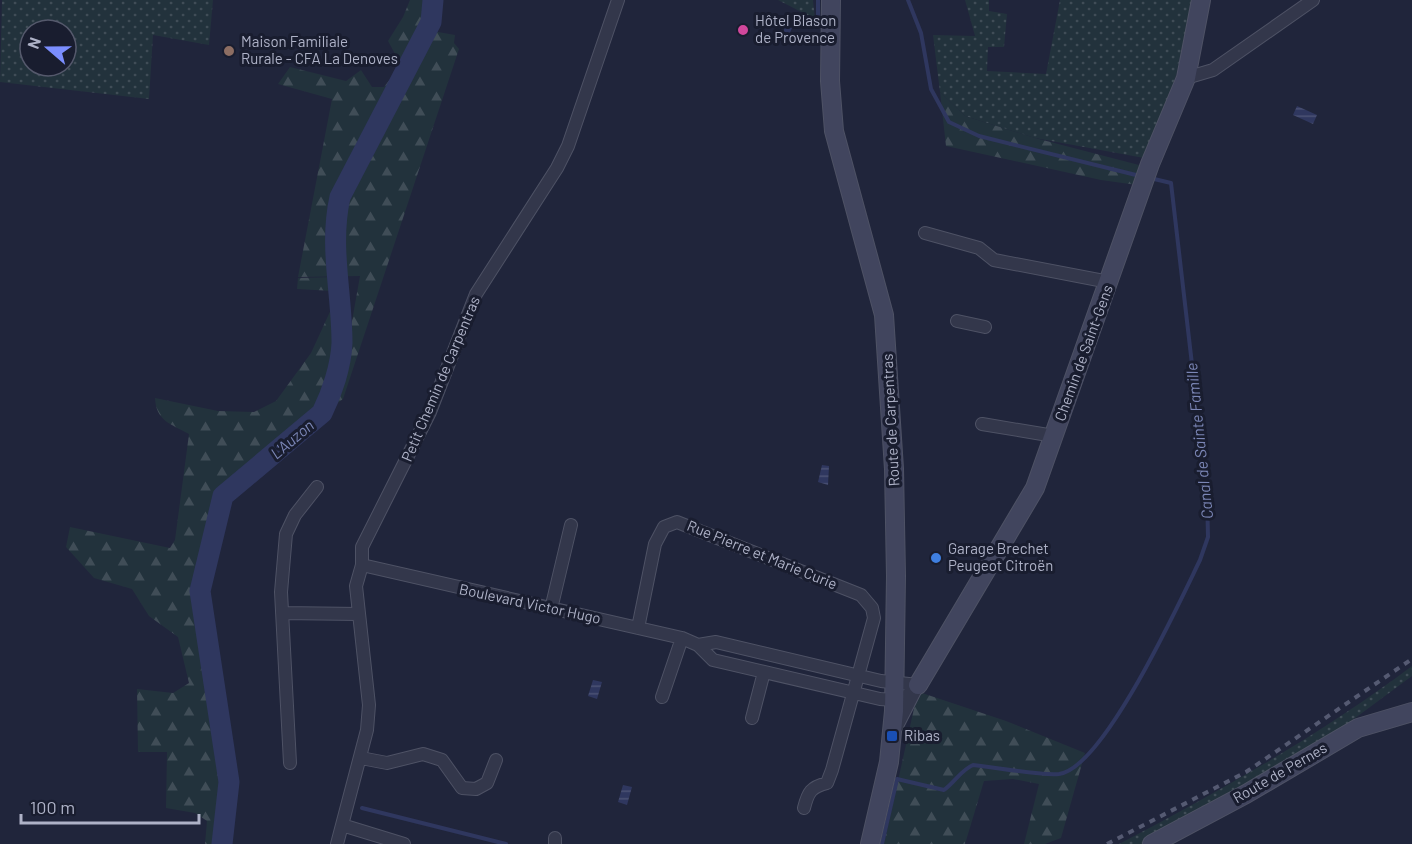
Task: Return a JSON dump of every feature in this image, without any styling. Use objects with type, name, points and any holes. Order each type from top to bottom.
[{"type":"street","name":"Petit Chemin de Carpentras","points":[[337,844],[367,730],[369,705],[356,586],[362,566],[362,547],[430,412],[476,294],[557,168],[568,146],[618,0]]},
{"type":"street","name":"Route de Carpentras","points":[[831,0],[830,81],[834,131],[865,238],[884,315],[895,481],[892,735],[887,770],[870,844]]},
{"type":"street","name":"Chemin de Saint-Gens","points":[[892,735],[916,689],[1035,488],[1150,164],[1186,78],[1202,0]]},
{"type":"street","points":[[1186,78],[1213,70],[1313,0]]},
{"type":"street","points":[[925,233],[980,248],[994,260],[1109,282]]},
{"type":"street","points":[[957,321],[985,327]]},
{"type":"street","points":[[982,424],[1054,436]]},
{"type":"street","points":[[290,763],[281,592],[286,534],[295,515],[317,487]]},
{"type":"street","name":"Rue Pierre et Marie Curie","points":[[638,628],[659,535],[671,523],[684,524],[861,595],[867,600],[874,618],[827,783],[814,786],[807,794],[804,808]]},
{"type":"street","points":[[551,609],[571,525]]},
{"type":"street","name":"Boulevard Victor Hugo","points":[[362,566],[682,638],[698,645],[713,660],[764,672],[880,699],[894,691]]},
{"type":"street","points":[[282,613],[359,614]]},
{"type":"street","points":[[662,697],[682,638]]},
{"type":"street","name":"Boulevard Victor Hugo","points":[[698,645],[716,642],[859,675],[894,691]]},
{"type":"street","points":[[752,718],[764,672]]},
{"type":"street","points":[[894,691],[916,689]]},
{"type":"street","name":"Route de Pernes","points":[[1152,844],[1246,794],[1358,728],[1412,712]]},
{"type":"street","points":[[361,758],[387,763],[423,754],[442,760],[462,788],[476,789],[487,783],[496,760]]},
{"type":"street","points":[[342,825],[377,834],[398,843]]},
{"type":"green space","points":[[2,0],[213,0],[209,45],[153,35],[149,99],[0,82]]},
{"type":"green space","points":[[410,0],[436,0],[438,9],[432,24],[438,32],[455,35],[454,43],[459,49],[343,399],[331,408],[349,338],[360,276],[298,277],[332,99],[278,84],[290,67],[346,81],[361,70],[372,87],[384,87],[401,65],[388,41],[403,17]]},
{"type":"green space","points":[[778,0],[813,0],[815,19]]},
{"type":"green space","points":[[965,0],[989,0],[989,11],[1007,14],[1004,47],[988,47],[987,71],[1046,74],[1060,0],[1192,0],[1176,76],[1144,158],[1035,138],[965,116],[940,92],[933,35],[975,36]]},
{"type":"green space","points":[[940,92],[965,116],[1035,138],[1139,165],[1137,185],[1101,180],[946,146]]},
{"type":"green space","points":[[336,277],[338,346],[333,379],[321,412],[218,498],[195,589],[227,782],[220,844],[205,844],[207,821],[195,813],[166,808],[167,752],[138,752],[137,689],[173,693],[189,683],[178,637],[149,616],[132,589],[94,578],[66,547],[70,527],[170,548],[175,540],[189,434],[161,417],[155,398],[218,411],[254,412],[276,401],[311,353],[334,303],[333,291],[297,289],[298,278]]},
{"type":"green space","points":[[1412,666],[1412,676],[1339,730],[1143,844],[1119,844],[1269,761],[1342,715]]},
{"type":"green space","points":[[922,693],[1006,721],[1085,753],[1061,838],[1045,844],[1024,844],[1039,784],[1013,779],[984,781],[965,844],[884,844],[915,704]]},
{"type":"water","points":[[785,20],[792,28],[786,42],[783,40]]},
{"type":"water","points":[[1297,106],[1317,115],[1313,124],[1293,115]]},
{"type":"water","points":[[822,465],[829,466],[828,485],[818,482]]},
{"type":"water","points":[[593,680],[602,682],[597,699],[588,696]]},
{"type":"water","points":[[623,785],[632,787],[627,805],[618,802]]},
{"type":"waterway","name":"L'Auzon","points":[[222,844],[229,782],[200,591],[223,496],[322,413],[326,405],[338,370],[342,343],[336,252],[340,197],[431,22],[433,0]]},
{"type":"waterway","points":[[818,0],[818,15]]},
{"type":"waterway","name":"Canal de Sainte Famille","points":[[908,0],[921,33],[931,89],[949,122],[979,136],[1140,176]]},
{"type":"waterway","name":"Canal de Sainte Famille","points":[[882,844],[897,779],[944,790],[973,765],[1051,774],[1059,774],[1077,765],[1097,744],[1118,715],[1158,645],[1200,560],[1208,537],[1207,494],[1171,183],[1150,178]]},
{"type":"waterway","name":"Canal de Sainte Famille","points":[[362,808],[506,844]]},
{"type":"railway","points":[[1107,844],[1246,772],[1412,659]]},
{"type":"place","name":"Hôtel Blason de Provence","points":[[743,30]]},
{"type":"place","name":"Maison Familiale Rurale - CFA La Denoves","points":[[229,51]]},
{"type":"place","name":"Garage Brechet Peugeot Citroën","points":[[936,558]]},
{"type":"place","name":"Ribas","points":[[892,736]]}]
